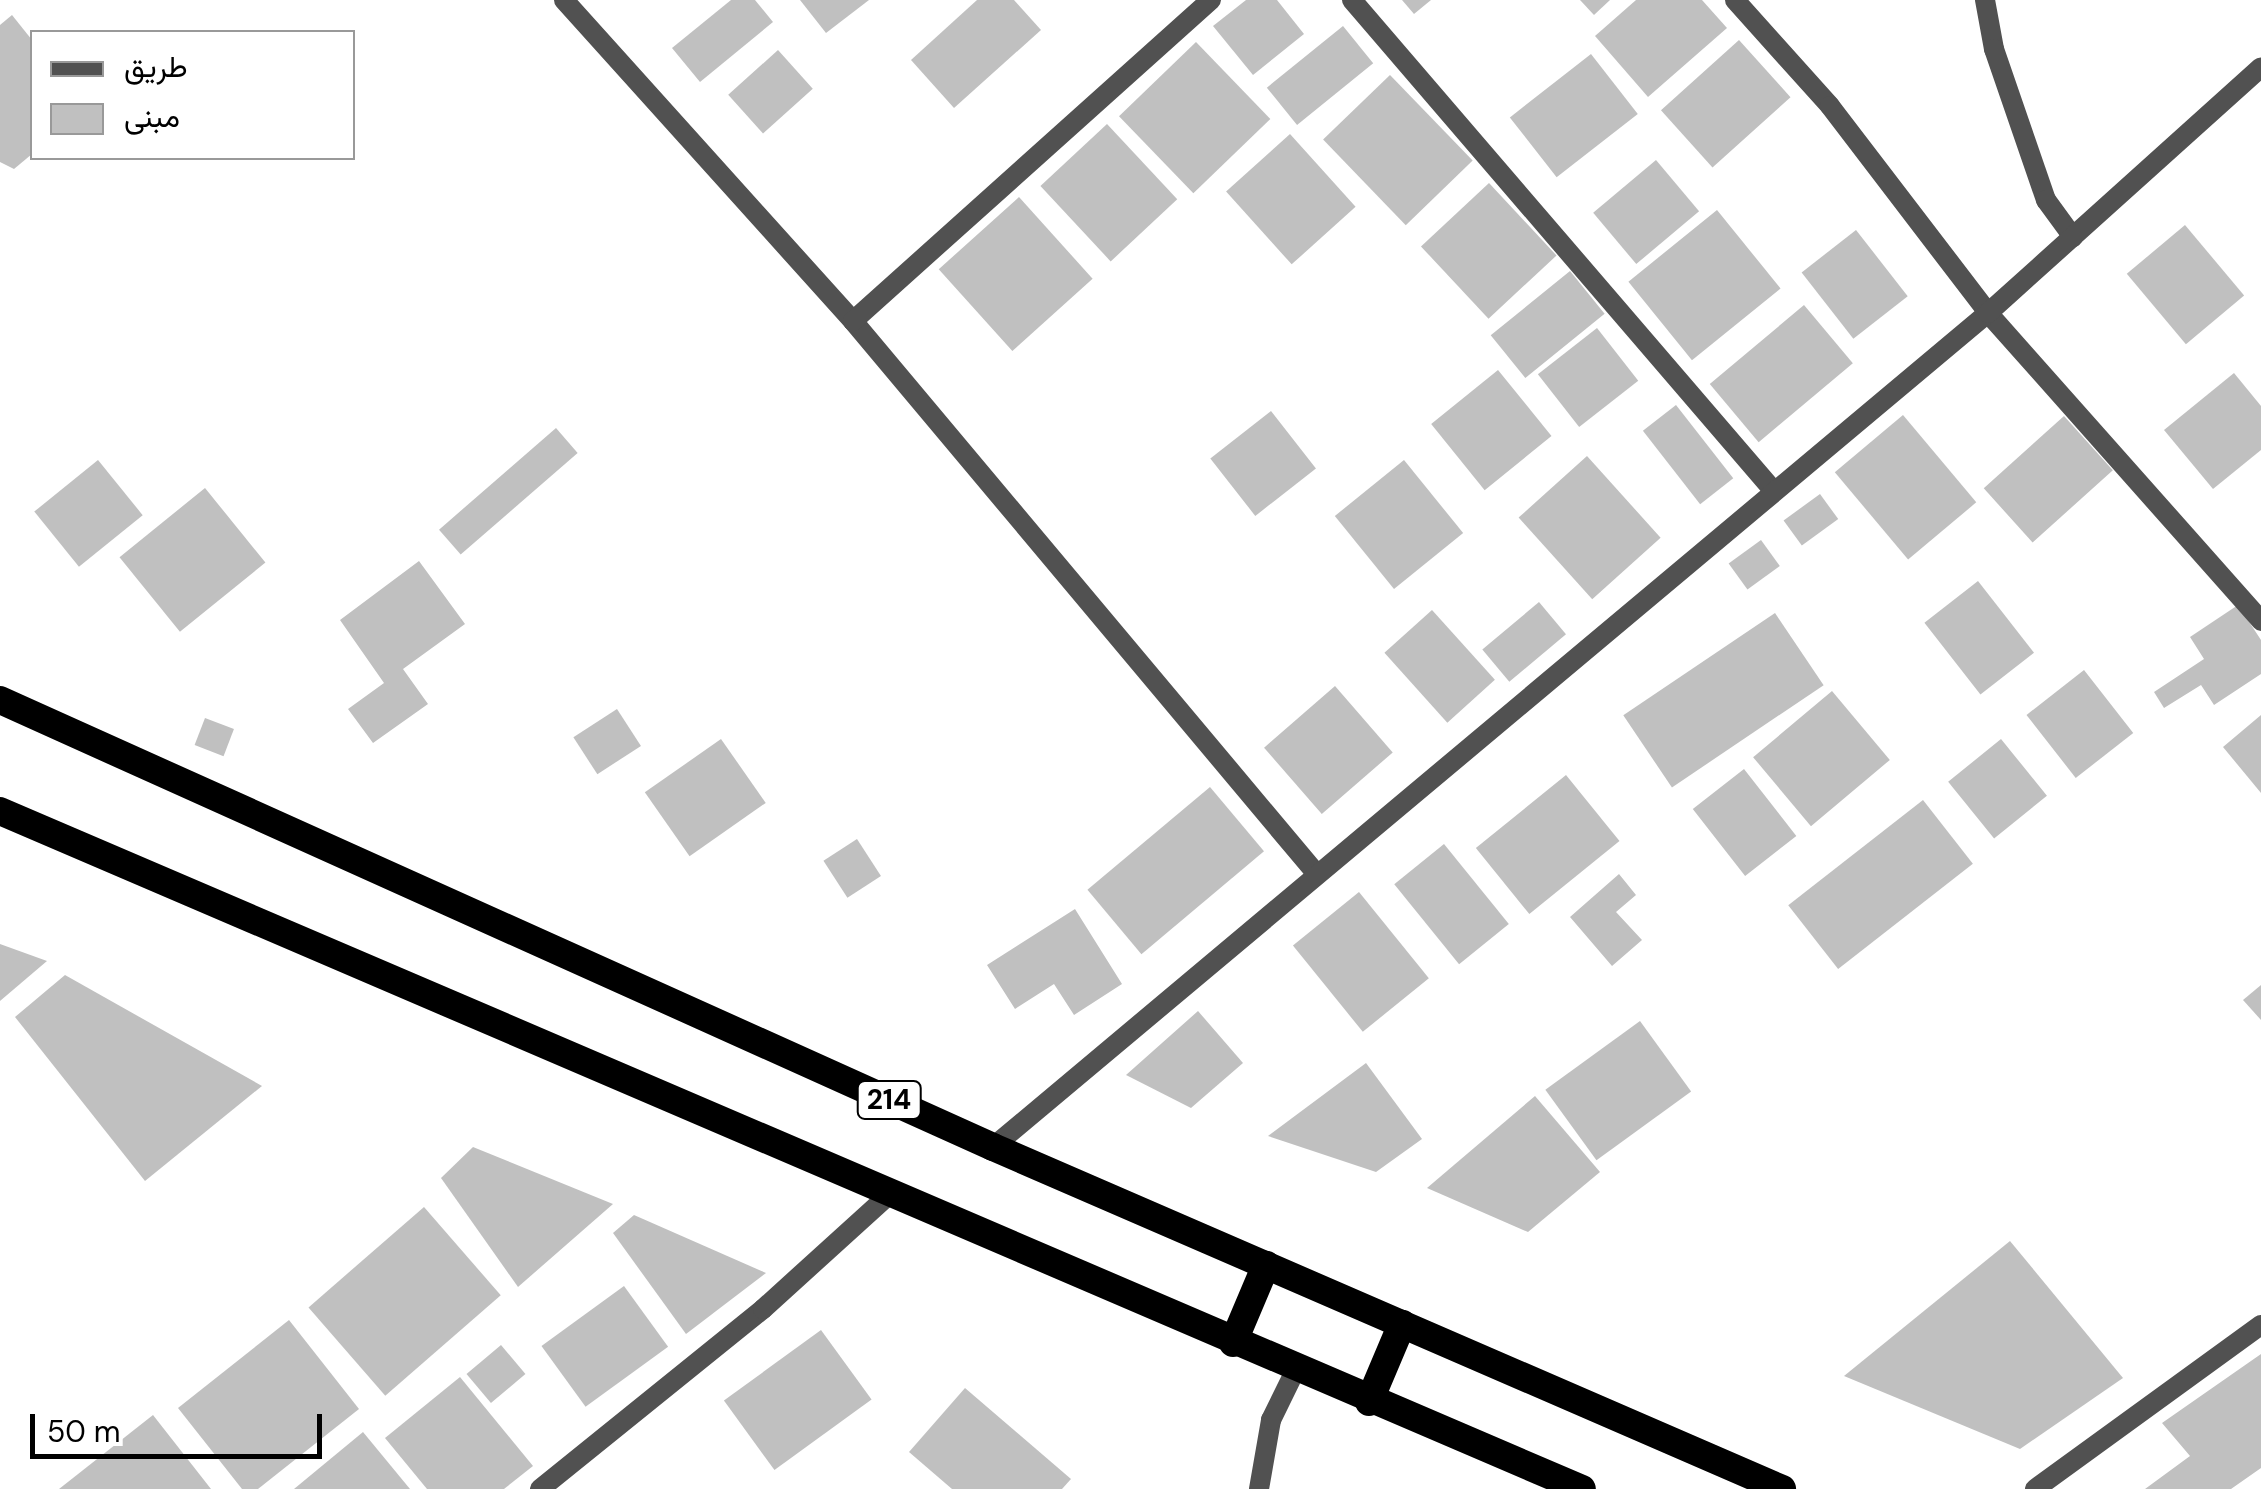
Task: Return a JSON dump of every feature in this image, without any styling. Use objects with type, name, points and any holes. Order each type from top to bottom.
[{"type":"highway","name":"214","points":[[0,700],[993,1147],[1782,1489]]},
{"type":"highway","points":[[0,811],[892,1192],[1295,1371],[1582,1489]]},
{"type":"highway","points":[[1233,1343],[1266,1265]]},
{"type":"highway","points":[[1369,1402],[1402,1324]]},
{"type":"street","points":[[564,0],[853,321],[1315,872]]},
{"type":"street","points":[[853,321],[1212,0]]},
{"type":"street","points":[[1352,0],[1772,489]]},
{"type":"street","points":[[1735,0],[1830,106],[1988,313],[2261,621]]},
{"type":"street","points":[[1984,0],[1994,49],[2046,200],[2073,237]]},
{"type":"street","points":[[993,1147],[1315,872],[1988,313],[2261,67]]},
{"type":"street","points":[[540,1489],[762,1309],[892,1192]]},
{"type":"street","points":[[2036,1489],[2261,1325]]},
{"type":"street","points":[[1259,1489],[1272,1420],[1295,1371]]},
{"type":"building","points":[[731,0],[755,0],[773,22],[700,82],[672,48]]},
{"type":"building","points":[[800,0],[869,0],[826,33]]},
{"type":"building","points":[[977,0],[1014,0],[1041,30],[954,108],[911,60]]},
{"type":"building","points":[[1246,0],[1277,0],[1304,34],[1253,75],[1213,26]]},
{"type":"building","points":[[1402,0],[1431,0],[1414,14]]},
{"type":"building","points":[[1580,0],[1610,0],[1594,15]]},
{"type":"building","points":[[1636,0],[1702,0],[1727,28],[1648,97],[1595,36]]},
{"type":"building","points":[[12,15],[30,38],[30,156],[14,169],[0,162],[0,25]]},
{"type":"building","points":[[1343,26],[1373,63],[1297,125],[1267,88]]},
{"type":"building","points":[[1739,40],[1791,97],[1712,167],[1661,110]]},
{"type":"building","points":[[1196,42],[1270,119],[1193,193],[1119,116]]},
{"type":"building","points":[[778,50],[813,89],[763,133],[728,95]]},
{"type":"building","points":[[1591,54],[1638,114],[1557,177],[1510,117]]},
{"type":"building","points":[[1390,75],[1473,161],[1406,225],[1323,140]]},
{"type":"building","points":[[1107,124],[1177,199],[1111,261],[1040,186]]},
{"type":"building","points":[[1290,134],[1356,207],[1292,264],[1226,192]]},
{"type":"building","points":[[1656,160],[1699,211],[1636,264],[1593,213]]},
{"type":"building","points":[[1489,183],[1557,255],[1489,319],[1421,246]]},
{"type":"building","points":[[1019,197],[1093,279],[1012,351],[939,269]]},
{"type":"building","points":[[1717,210],[1781,288],[1692,360],[1628,282]]},
{"type":"building","points":[[2185,225],[2244,295],[2186,344],[2127,274]]},
{"type":"building","points":[[1856,230],[1908,296],[1853,339],[1802,272]]},
{"type":"building","points":[[1570,271],[1605,314],[1525,378],[1491,335]]},
{"type":"building","points":[[1804,305],[1853,363],[1759,442],[1710,384]]},
{"type":"building","points":[[1597,328],[1638,381],[1579,427],[1538,374]]},
{"type":"building","points":[[1498,370],[1551,436],[1485,490],[1431,424]]},
{"type":"building","points":[[2234,373],[2261,406],[2261,450],[2213,489],[2164,430]]},
{"type":"building","points":[[1676,405],[1733,478],[1700,504],[1643,431]]},
{"type":"building","points":[[1271,411],[1316,469],[1255,516],[1210,458]]},
{"type":"building","points":[[1903,415],[1976,502],[1908,560],[1835,472]]},
{"type":"building","points":[[2064,416],[2113,470],[2033,543],[1984,488]]},
{"type":"building","points":[[556,428],[578,453],[461,555],[439,530]]},
{"type":"building","points":[[1587,456],[1661,538],[1592,599],[1519,518]]},
{"type":"building","points":[[98,460],[143,515],[79,567],[34,512]]},
{"type":"building","points":[[1404,460],[1463,533],[1394,589],[1335,516]]},
{"type":"building","points":[[205,488],[265,563],[180,632],[120,557]]},
{"type":"building","points":[[1820,494],[1838,519],[1802,546],[1784,520]]},
{"type":"building","points":[[1761,540],[1780,566],[1747,589],[1729,564]]},
{"type":"building","points":[[419,561],[465,624],[403,669],[428,704],[373,743],[348,709],[384,683],[340,620]]},
{"type":"building","points":[[1978,581],[2034,653],[1980,695],[1924,623]]},
{"type":"building","points":[[1539,602],[1566,634],[1509,682],[1482,650]]},
{"type":"building","points":[[2238,605],[2261,640],[2261,674],[2214,705],[2201,685],[2164,708],[2154,692],[2204,659],[2190,637]]},
{"type":"building","points":[[1432,610],[1495,680],[1447,723],[1384,653]]},
{"type":"building","points":[[1775,613],[1824,685],[1672,787],[1623,715]]},
{"type":"building","points":[[2084,670],[2133,733],[2076,778],[2026,715]]},
{"type":"building","points":[[1335,686],[1393,752],[1322,814],[1264,748]]},
{"type":"building","points":[[1832,691],[1890,760],[1811,826],[1753,757]]},
{"type":"building","points":[[617,709],[641,746],[597,774],[573,737]]},
{"type":"building","points":[[2261,715],[2261,793],[2223,747]]},
{"type":"building","points":[[205,718],[234,729],[224,756],[195,745]]},
{"type":"building","points":[[721,739],[766,803],[690,856],[645,792]]},
{"type":"building","points":[[2001,739],[2047,796],[1994,839],[1948,782]]},
{"type":"building","points":[[1744,769],[1796,836],[1745,876],[1693,809]]},
{"type":"building","points":[[1566,775],[1619,841],[1529,914],[1476,848]]},
{"type":"building","points":[[1210,787],[1264,851],[1141,954],[1087,890]]},
{"type":"building","points":[[1923,800],[1973,864],[1838,969],[1788,905]]},
{"type":"building","points":[[857,839],[881,876],[847,898],[823,861]]},
{"type":"building","points":[[1444,844],[1509,924],[1459,964],[1394,884]]},
{"type":"building","points":[[1619,874],[1636,895],[1616,912],[1642,940],[1612,966],[1570,917]]},
{"type":"building","points":[[1359,892],[1429,978],[1363,1032],[1293,945]]},
{"type":"building","points":[[1075,909],[1122,984],[1074,1015],[1054,984],[1015,1009],[987,965]]},
{"type":"building","points":[[0,944],[47,961],[0,1001]]},
{"type":"building","points":[[65,975],[262,1086],[145,1181],[15,1017]]},
{"type":"building","points":[[2261,985],[2261,1020],[2243,1000]]},
{"type":"building","points":[[1198,1011],[1243,1063],[1191,1108],[1126,1075]]},
{"type":"building","points":[[1640,1021],[1691,1091],[1596,1160],[1545,1090]]},
{"type":"building","points":[[1366,1063],[1422,1139],[1376,1172],[1268,1136]]},
{"type":"building","points":[[1535,1096],[1600,1172],[1528,1232],[1427,1188]]},
{"type":"building","points":[[473,1147],[613,1204],[518,1287],[441,1178]]},
{"type":"building","points":[[424,1207],[501,1295],[385,1396],[309,1307]]},
{"type":"building","points":[[634,1215],[766,1273],[686,1334],[613,1233]]},
{"type":"building","points":[[2010,1241],[2123,1378],[2020,1449],[1844,1376]]},
{"type":"building","points":[[624,1286],[668,1347],[586,1407],[541,1346]]},
{"type":"building","points":[[289,1320],[359,1409],[258,1489],[242,1489],[178,1408]]},
{"type":"building","points":[[821,1330],[872,1400],[774,1470],[724,1401]]},
{"type":"building","points":[[501,1345],[525,1374],[491,1403],[467,1374]]},
{"type":"building","points":[[2261,1354],[2261,1468],[2231,1489],[2145,1489],[2190,1456],[2162,1423]]},
{"type":"building","points":[[460,1377],[533,1466],[504,1489],[427,1489],[385,1438]]},
{"type":"building","points":[[965,1388],[1071,1479],[1062,1489],[952,1489],[909,1452]]},
{"type":"building","points":[[153,1415],[211,1489],[59,1489]]},
{"type":"building","points":[[363,1432],[410,1489],[294,1489]]}]
